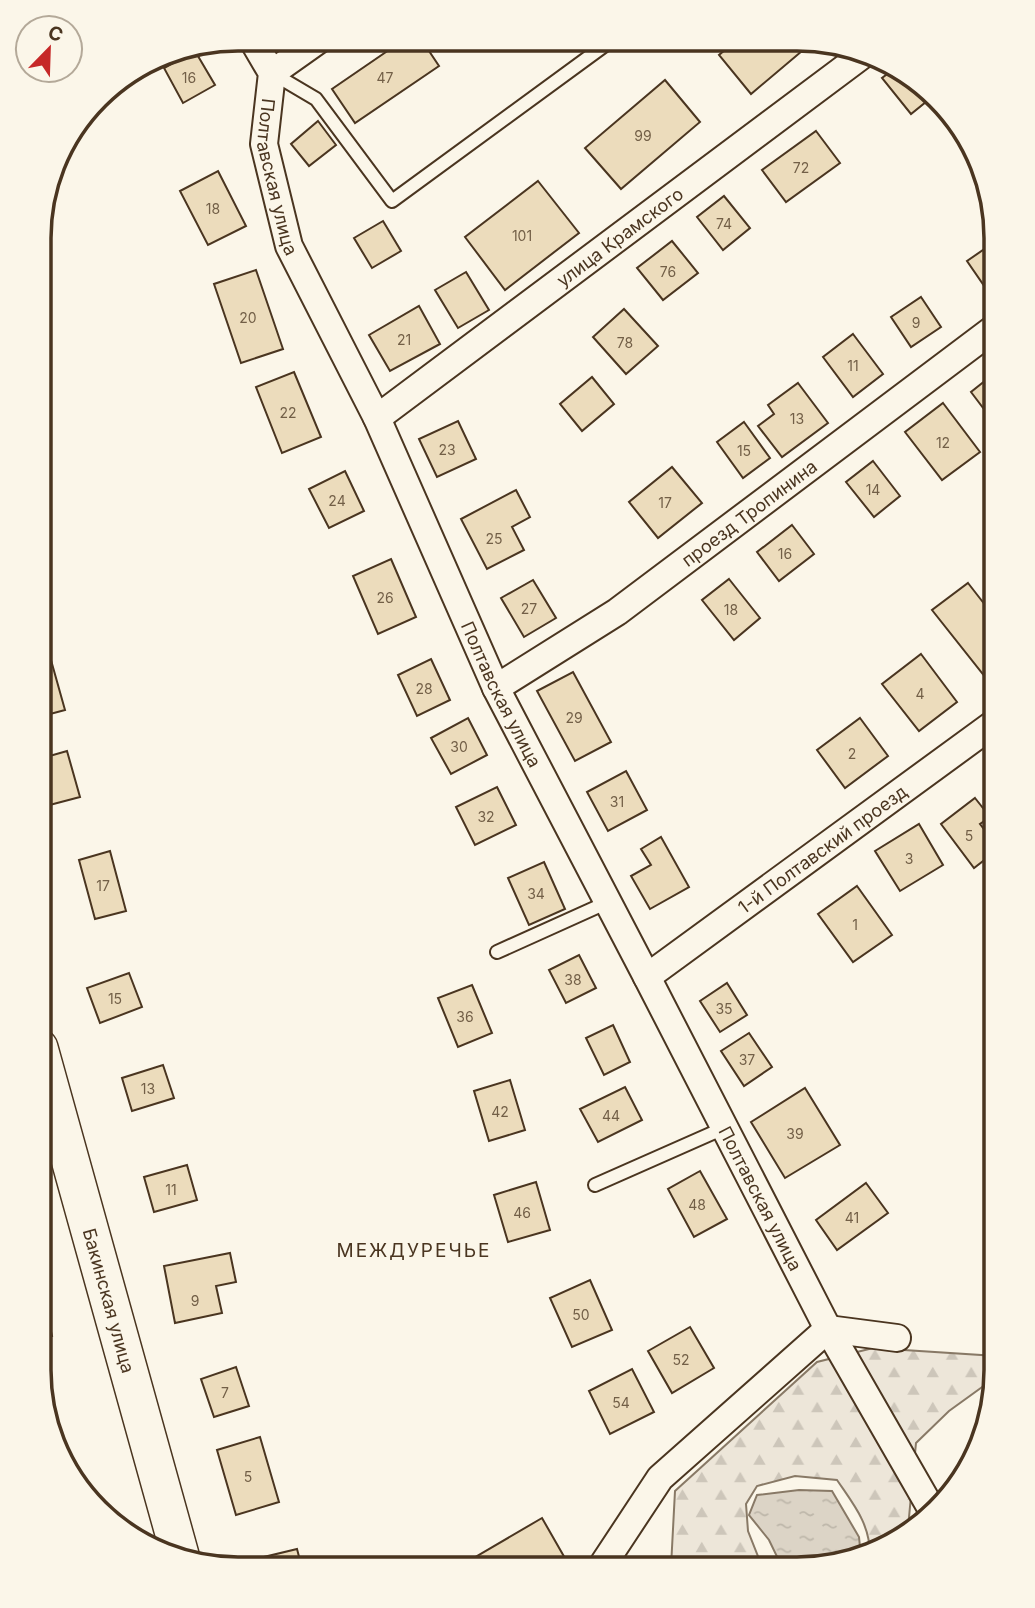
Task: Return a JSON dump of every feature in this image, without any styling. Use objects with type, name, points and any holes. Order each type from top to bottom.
[{"type":"street","name":"Полтавская улица","points":[[259,51],[272,73],[264,144],[289,246],[377,418],[496,688],[828,1329],[929,1504]]},
{"type":"street","points":[[272,73],[303,51]]},
{"type":"street","name":"улица Крамского","points":[[377,418],[855,60]]},
{"type":"street","name":"проезд Тропинина","points":[[496,688],[617,612],[984,336]]},
{"type":"street","name":"1-й Полтавский проезд","points":[[647,977],[984,731]]},
{"type":"street","name":"Бакинская улица","points":[[51,1091],[178,1547]]},
{"type":"street","points":[[608,1557],[660,1478],[828,1329],[897,1338]]},
{"type":"lane","points":[[272,73],[316,99],[392,201],[597,51]]},
{"type":"lane","points":[[497,952],[608,901]]},
{"type":"lane","points":[[595,1185],[724,1128]]},
{"type":"green space","points":[[873,1348],[984,1355],[984,1386],[949,1411],[916,1443],[909,1520],[891,1532],[869,1543],[864,1524],[837,1480],[795,1476],[757,1486],[746,1504],[748,1531],[758,1557],[672,1557],[675,1491],[817,1362]]},
{"type":"water","points":[[799,1490],[832,1491],[859,1537],[860,1546],[822,1556],[777,1557],[769,1540],[749,1515],[757,1495]]},
{"type":"building","points":[[387,51],[429,51],[439,66],[355,123],[332,89]]},
{"type":"building","points":[[724,51],[802,51],[751,94],[719,55]]},
{"type":"building","points":[[197,55],[215,85],[183,103],[164,68]]},
{"type":"building","points":[[887,74],[891,76],[926,102],[911,114],[882,78]]},
{"type":"building","points":[[665,80],[700,122],[621,189],[585,148]]},
{"type":"building","points":[[318,121],[336,145],[309,166],[291,144]]},
{"type":"building","points":[[816,131],[840,163],[786,202],[762,170]]},
{"type":"building","points":[[218,171],[246,226],[208,245],[180,191]]},
{"type":"building","points":[[538,181],[579,233],[505,290],[465,237]]},
{"type":"building","points":[[724,196],[750,228],[723,250],[697,217]]},
{"type":"building","points":[[383,221],[401,251],[372,268],[354,238]]},
{"type":"building","points":[[672,241],[698,273],[663,300],[637,268]]},
{"type":"building","points":[[984,249],[984,286],[967,261]]},
{"type":"building","points":[[256,270],[283,349],[241,363],[214,284]]},
{"type":"building","points":[[466,272],[489,310],[458,328],[435,290]]},
{"type":"building","points":[[921,297],[941,327],[911,347],[891,317]]},
{"type":"building","points":[[419,306],[440,344],[390,371],[369,335]]},
{"type":"building","points":[[624,309],[658,346],[626,374],[593,337]]},
{"type":"building","points":[[853,334],[883,374],[853,397],[823,357]]},
{"type":"building","points":[[294,372],[321,437],[282,453],[256,387]]},
{"type":"building","points":[[592,377],[614,404],[582,431],[560,404]]},
{"type":"building","points":[[984,382],[984,409],[971,392]]},
{"type":"building","points":[[798,383],[828,423],[782,457],[758,426],[774,414],[768,405]]},
{"type":"building","points":[[943,403],[980,452],[942,480],[905,432]]},
{"type":"building","points":[[458,421],[476,459],[437,477],[419,439]]},
{"type":"building","points":[[744,422],[770,458],[743,478],[717,442]]},
{"type":"building","points":[[873,461],[900,496],[874,517],[846,482]]},
{"type":"building","points":[[672,467],[702,503],[658,538],[629,502]]},
{"type":"building","points":[[345,471],[364,511],[329,528],[309,489]]},
{"type":"building","points":[[516,490],[530,517],[512,527],[524,550],[487,569],[461,519]]},
{"type":"building","points":[[792,525],[814,554],[779,581],[757,552]]},
{"type":"building","points":[[391,559],[416,617],[378,634],[353,576]]},
{"type":"building","points":[[729,579],[760,618],[734,640],[702,600]]},
{"type":"building","points":[[533,580],[556,618],[524,637],[501,598]]},
{"type":"building","points":[[968,583],[984,604],[984,675],[932,610]]},
{"type":"building","points":[[921,654],[957,702],[919,731],[882,684]]},
{"type":"building","points":[[431,659],[450,700],[417,716],[398,675]]},
{"type":"building","points":[[51,660],[65,710],[51,714]]},
{"type":"building","points":[[573,672],[611,742],[575,761],[537,691]]},
{"type":"building","points":[[468,718],[487,755],[451,774],[431,738]]},
{"type":"building","points":[[860,718],[888,756],[845,788],[817,750]]},
{"type":"building","points":[[67,751],[80,797],[51,805],[51,756]]},
{"type":"building","points":[[626,771],[647,810],[608,831],[587,792]]},
{"type":"building","points":[[497,787],[516,825],[475,845],[456,807]]},
{"type":"building","points":[[975,798],[984,809],[984,821],[980,824],[984,829],[984,860],[974,868],[941,824]]},
{"type":"building","points":[[919,824],[943,865],[900,891],[875,851]]},
{"type":"building","points":[[661,837],[689,887],[650,909],[631,876],[651,865],[641,849]]},
{"type":"building","points":[[110,851],[126,911],[95,919],[79,860]]},
{"type":"building","points":[[544,862],[565,909],[529,925],[508,878]]},
{"type":"building","points":[[857,886],[892,935],[853,962],[818,914]]},
{"type":"building","points":[[579,955],[596,988],[566,1003],[549,970]]},
{"type":"building","points":[[129,973],[142,1007],[100,1023],[87,988]]},
{"type":"building","points":[[727,983],[747,1015],[720,1032],[700,1001]]},
{"type":"building","points":[[472,985],[492,1033],[458,1047],[438,998]]},
{"type":"building","points":[[613,1025],[630,1062],[604,1075],[586,1038]]},
{"type":"building","points":[[749,1033],[772,1067],[744,1086],[721,1051]]},
{"type":"building","points":[[163,1065],[174,1098],[132,1111],[122,1078]]},
{"type":"building","points":[[510,1080],[525,1130],[489,1141],[474,1091]]},
{"type":"building","points":[[625,1087],[642,1120],[598,1142],[580,1109]]},
{"type":"building","points":[[805,1088],[840,1145],[785,1178],[751,1122]]},
{"type":"building","points":[[187,1165],[197,1200],[154,1212],[144,1177]]},
{"type":"building","points":[[700,1171],[727,1219],[694,1237],[668,1189]]},
{"type":"building","points":[[536,1182],[550,1230],[508,1242],[494,1195]]},
{"type":"building","points":[[866,1183],[888,1213],[837,1250],[816,1220]]},
{"type":"building","points":[[230,1253],[236,1282],[216,1286],[222,1313],[175,1323],[164,1266]]},
{"type":"building","points":[[590,1280],[612,1330],[572,1347],[550,1298]]},
{"type":"building","points":[[690,1327],[714,1368],[672,1393],[648,1351]]},
{"type":"building","points":[[236,1367],[249,1406],[214,1417],[201,1379]]},
{"type":"building","points":[[632,1369],[654,1412],[610,1434],[589,1391]]},
{"type":"building","points":[[260,1437],[279,1502],[236,1515],[217,1450]]},
{"type":"building","points":[[542,1518],[564,1557],[475,1557]]},
{"type":"building","points":[[297,1549],[299,1557],[264,1557]]},
{"type":"district","name":"МЕЖДУРЕЧЬЕ","points":[[414,1250]]}]
